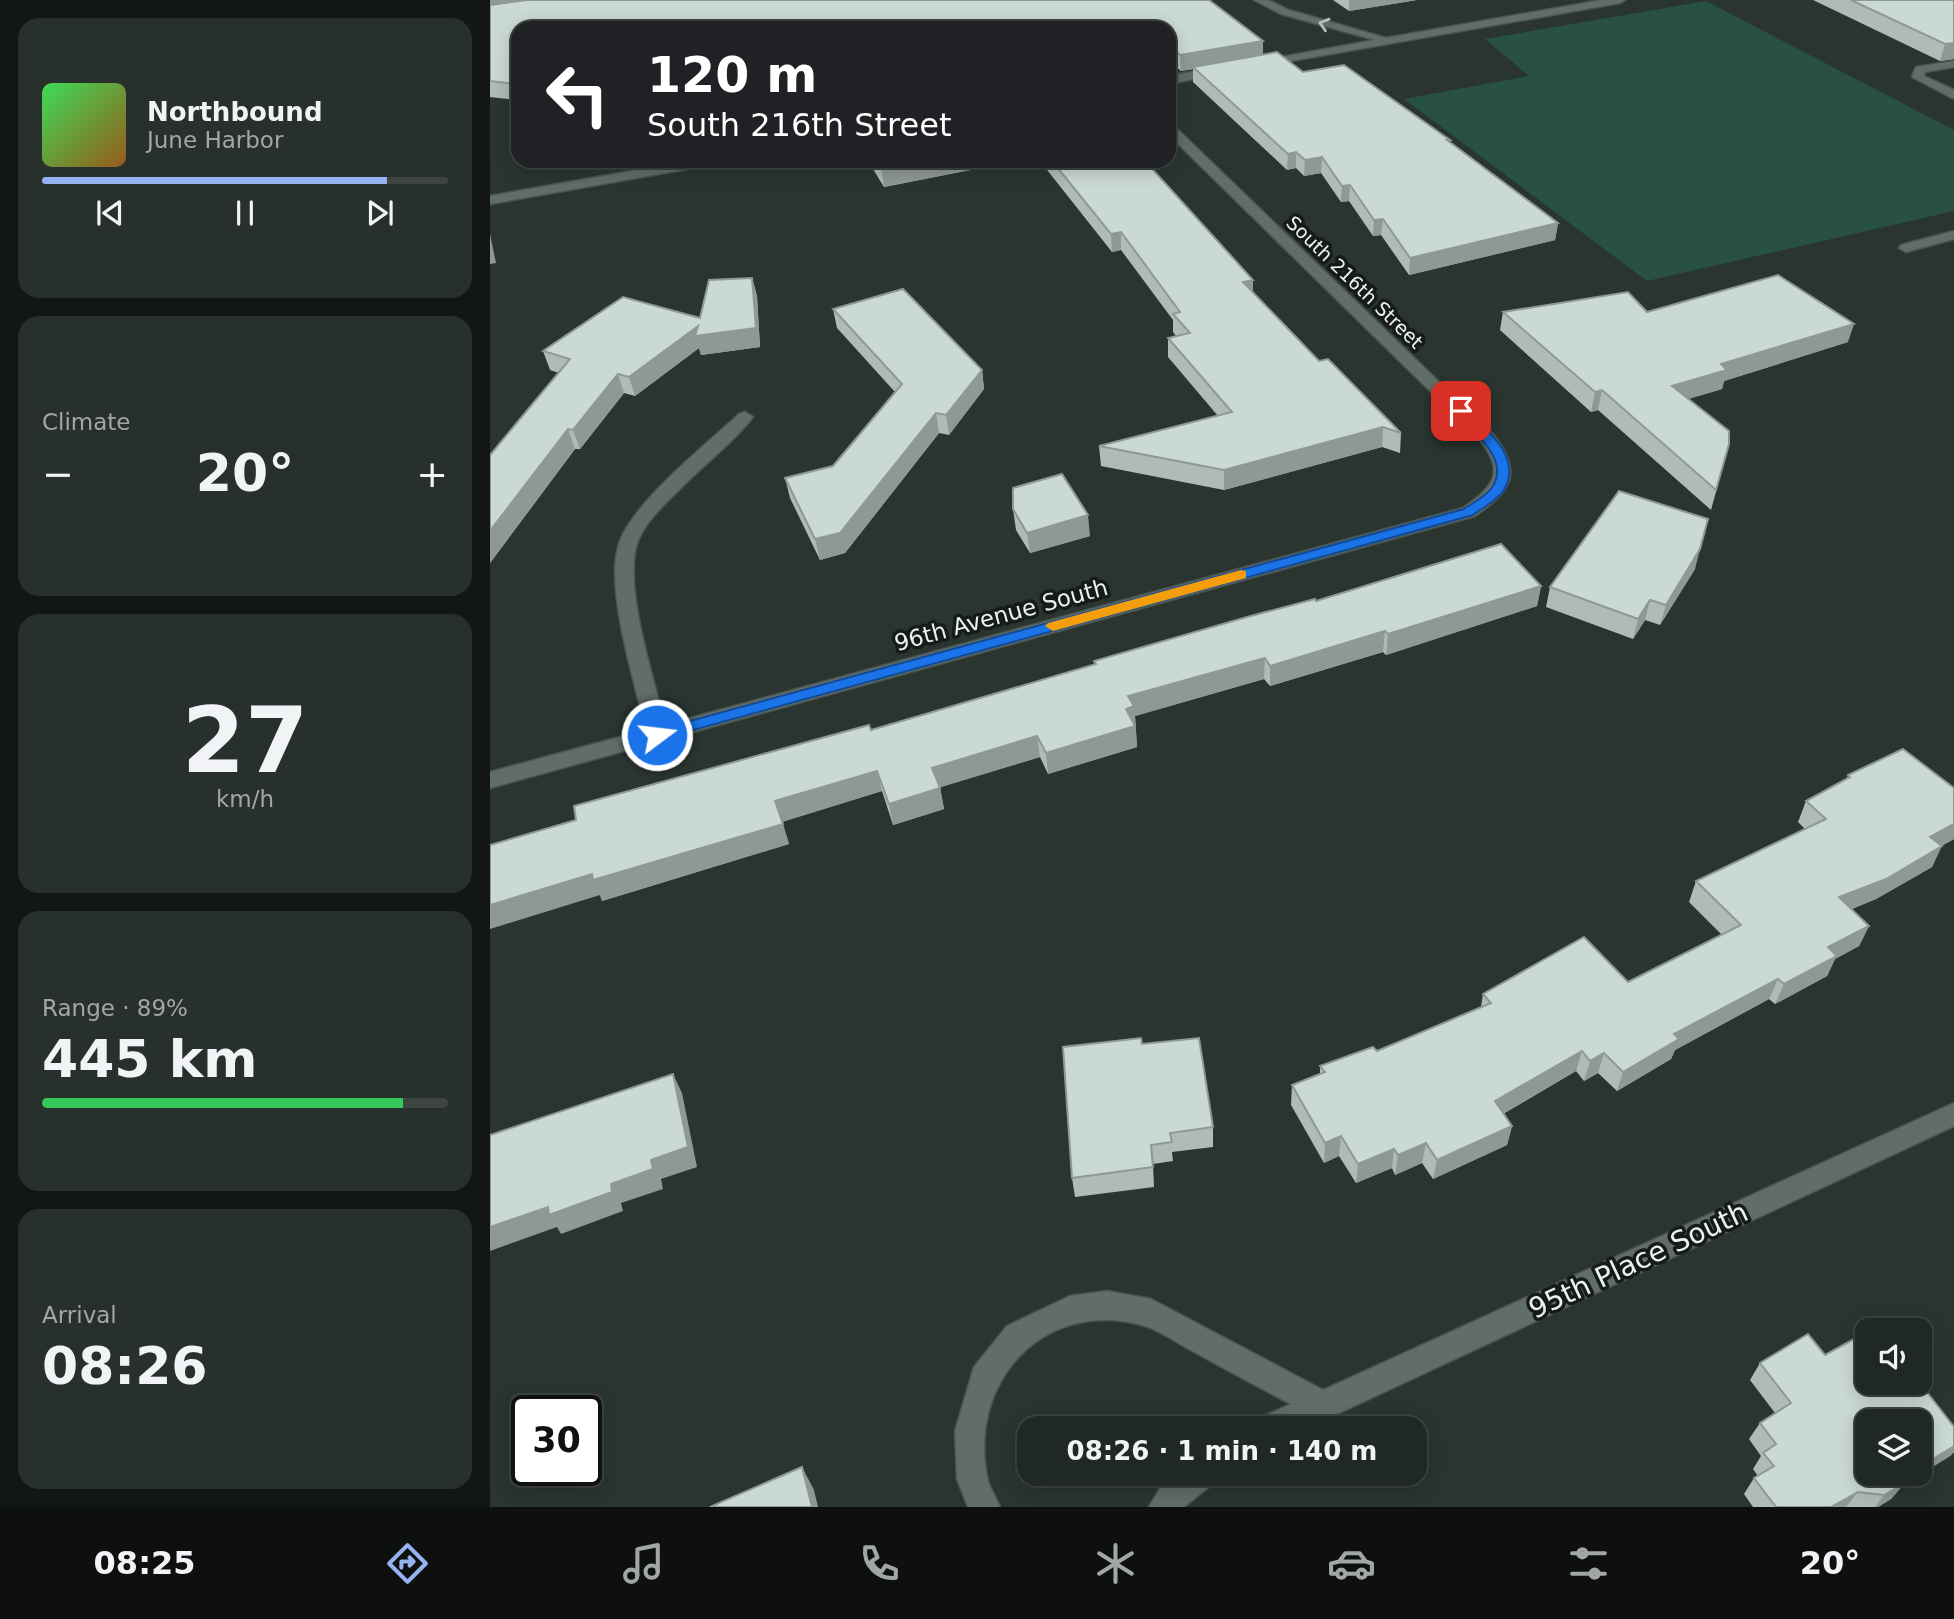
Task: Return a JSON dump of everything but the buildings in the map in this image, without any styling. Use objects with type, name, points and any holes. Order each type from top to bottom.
[{"type":"street","points":[[1259,0],[1296,16],[1390,40]]},
{"type":"street","points":[[1248,66],[1620,0]]},
{"type":"street","points":[[1245,1],[1297,29]]},
{"type":"street","points":[[1319,39],[1341,49]]},
{"type":"street","points":[[1954,64],[1920,69],[1918,77],[1954,95]]},
{"type":"street","points":[[1176,79],[1235,68]]},
{"type":"street","name":"South 216th Street","points":[[1176,135],[1480,430],[1498,450],[1504,470]]},
{"type":"street","points":[[490,200],[671,168]]},
{"type":"street","points":[[1906,248],[1954,234]]},
{"type":"street","points":[[657,735],[625,587],[627,545],[644,515],[745,417]]},
{"type":"street","name":"96th Avenue South","points":[[490,780],[1469,512],[1497,490],[1504,470]]},
{"type":"street","name":"95th Place South","points":[[1299,1416],[1954,1114]]},
{"type":"street","points":[[984,1507],[972,1479],[970,1431],[984,1377],[1017,1336],[1070,1310],[1107,1305],[1151,1313],[1322,1405]]},
{"type":"street","points":[[1165,1507],[1184,1486]]},
{"type":"green space","points":[[1706,1],[1954,130],[1954,211],[1647,281],[1404,99],[1529,76],[1485,39]]},
{"type":"slow traffic","points":[[1053,626],[1241,575]]},
{"type":"route","points":[[657,735],[1469,512],[1497,490],[1504,470],[1498,450],[1461,411]]}]
